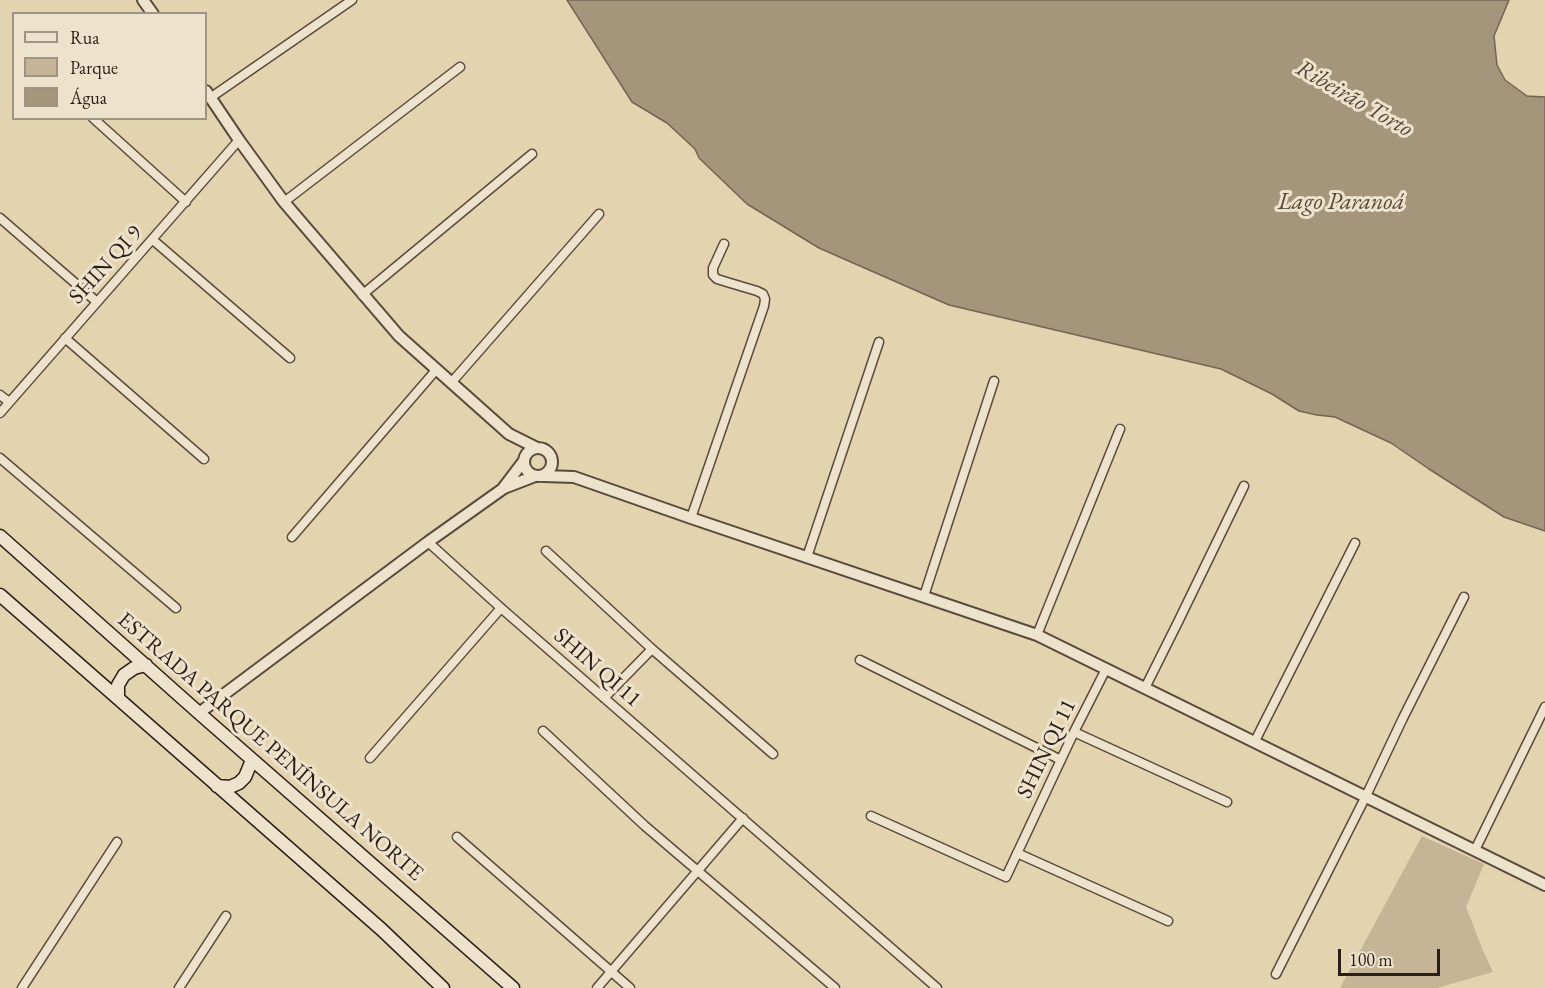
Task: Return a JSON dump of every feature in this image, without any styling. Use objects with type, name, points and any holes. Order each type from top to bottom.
[{"type":"main road","name":"ESTRADA PARQUE PENÍNSULA NORTE","points":[[0,536],[513,988]]},
{"type":"main road","points":[[0,595],[381,930],[443,988]]},
{"type":"main road","points":[[118,698],[118,685],[124,675],[134,668],[146,665]]},
{"type":"main road","points":[[217,786],[230,787],[239,783],[245,777],[252,760]]},
{"type":"street","points":[[352,0],[208,94],[284,202],[399,336],[509,434],[548,452],[574,477]]},
{"type":"street","points":[[284,202],[460,67]]},
{"type":"street","points":[[95,120],[186,202]]},
{"type":"street","name":"SHIN QI 9","points":[[0,413],[239,140]]},
{"type":"street","points":[[362,295],[532,154]]},
{"type":"street","points":[[451,383],[599,214]]},
{"type":"street","points":[[0,218],[98,302]]},
{"type":"street","points":[[153,240],[291,358]]},
{"type":"street","points":[[692,518],[765,299],[758,291],[723,281],[713,275],[712,268],[724,244]]},
{"type":"street","points":[[65,338],[204,459]]},
{"type":"street","points":[[807,557],[879,342]]},
{"type":"street","points":[[292,537],[436,370]]},
{"type":"street","points":[[924,596],[994,381]]},
{"type":"street","points":[[0,395],[9,402]]},
{"type":"street","points":[[1037,635],[1120,429]]},
{"type":"street","points":[[509,434],[529,474],[574,477],[1037,635],[1545,885]]},
{"type":"street","points":[[504,488],[529,450],[537,448]]},
{"type":"street","points":[[0,458],[176,608]]},
{"type":"street","points":[[199,713],[504,488],[539,476],[551,468],[552,458]]},
{"type":"street","points":[[1145,688],[1244,486]]},
{"type":"street","name":"SHIN QI 11","points":[[428,542],[937,988]]},
{"type":"street","points":[[1255,741],[1355,543]]},
{"type":"street","points":[[546,550],[652,649],[773,754]]},
{"type":"street","points":[[1276,974],[1464,597]]},
{"type":"street","points":[[370,758],[501,608]]},
{"type":"street","points":[[604,698],[652,649]]},
{"type":"street","points":[[860,660],[1061,760]]},
{"type":"street","name":"SHIN QI 11","points":[[872,816],[1006,878],[1106,669]]},
{"type":"street","points":[[1475,850],[1545,706]]},
{"type":"street","points":[[543,731],[570,758],[698,871],[835,988]]},
{"type":"street","points":[[1074,732],[1227,802]]},
{"type":"street","points":[[597,988],[743,819]]},
{"type":"street","points":[[457,837],[630,988]]},
{"type":"street","points":[[22,988],[117,842]]},
{"type":"street","points":[[1017,853],[1168,921]]},
{"type":"street","points":[[179,988],[226,916]]},
{"type":"green space","points":[[1422,836],[1484,864],[1466,907],[1493,972],[1437,988],[1340,988]]},
{"type":"water","name":"Lago Paranoá","points":[[567,0],[1509,0],[1494,36],[1497,65],[1505,80],[1527,96],[1545,97],[1545,531],[1504,517],[1391,443],[1335,417],[1299,411],[1272,394],[1221,369],[949,305],[819,248],[747,204],[699,158],[695,149],[667,123],[632,102]]},
{"type":"water label","name":"Ribeirão Torto","points":[[1354,99]]}]
